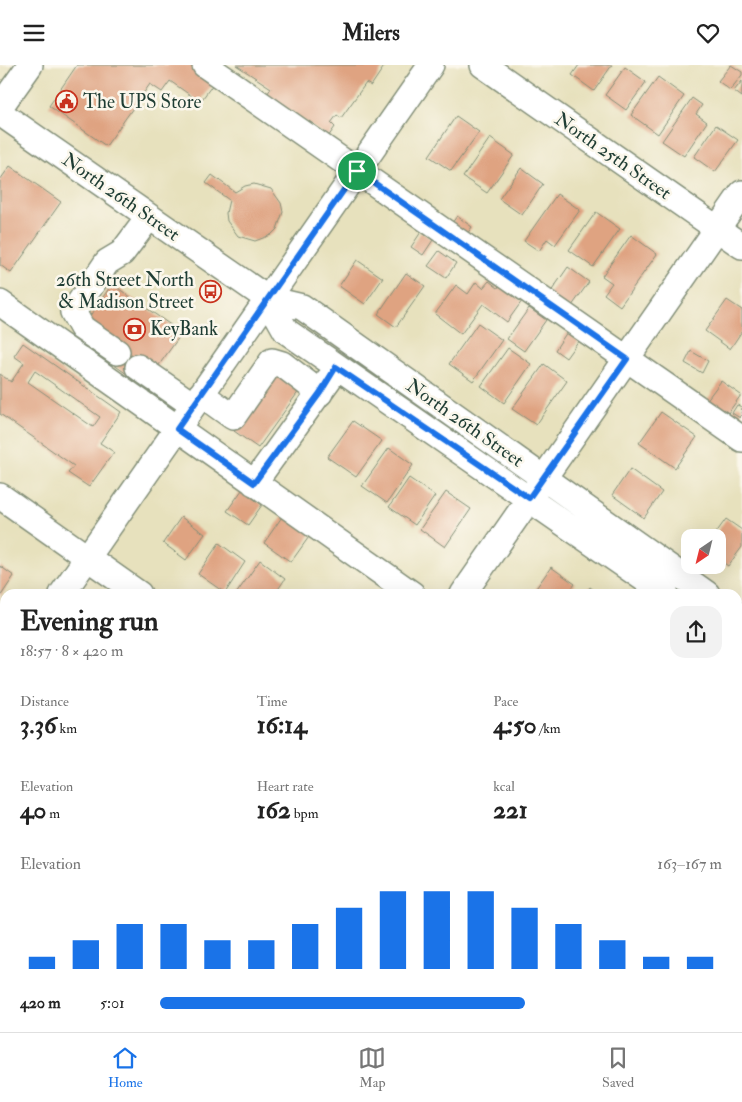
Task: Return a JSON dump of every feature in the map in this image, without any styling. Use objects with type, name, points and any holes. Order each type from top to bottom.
[{"type":"street","points":[[0,107],[30,65]]},
{"type":"street","points":[[205,65],[742,439]]},
{"type":"street","points":[[65,589],[431,65]]},
{"type":"street","name":"North 25th Street","points":[[483,65],[742,246]]},
{"type":"street","name":"North 26th Street","points":[[0,113],[268,299],[302,307],[536,488],[660,589]]},
{"type":"street","points":[[466,589],[742,193]]},
{"type":"street","points":[[117,352],[82,328],[73,312],[107,262],[122,253],[149,217]]},
{"type":"street","name":"North 26th Street","points":[[268,299],[286,331],[336,367],[699,589]]},
{"type":"street","points":[[0,303],[405,589]]},
{"type":"street","points":[[138,367],[197,400],[233,417],[272,361],[282,364],[320,393]]},
{"type":"street","points":[[254,483],[320,393],[336,367]]},
{"type":"street","points":[[0,496],[133,589]]},
{"type":"building","points":[[77,65],[196,65],[216,80],[200,102],[170,81],[162,92],[150,84],[106,146],[49,106]]},
{"type":"building","points":[[236,65],[385,65],[371,86],[366,83],[341,118],[337,115],[331,123],[335,127],[328,137],[266,96],[271,88]]},
{"type":"building","points":[[579,65],[612,65],[594,91],[572,75]]},
{"type":"building","points":[[731,65],[742,72],[742,75],[730,90],[718,81]]},
{"type":"building","points":[[625,67],[646,82],[626,110],[605,95]]},
{"type":"building","points":[[658,77],[684,96],[658,134],[631,115]]},
{"type":"building","points":[[742,81],[742,97],[734,91]]},
{"type":"building","points":[[692,98],[702,105],[696,114],[707,122],[684,156],[662,141]]},
{"type":"building","points":[[456,116],[479,132],[451,171],[429,156]]},
{"type":"building","points":[[716,125],[738,140],[715,172],[694,157]]},
{"type":"building","points":[[490,138],[514,155],[487,193],[463,177]]},
{"type":"building","points":[[10,166],[61,202],[11,273],[0,265],[0,180]]},
{"type":"building","points":[[521,168],[543,184],[522,215],[499,199]]},
{"type":"building","points":[[212,175],[235,192],[245,186],[254,184],[271,189],[281,203],[283,212],[277,229],[271,235],[255,241],[238,236],[227,221],[226,213],[229,200],[206,183]]},
{"type":"building","points":[[557,194],[580,210],[555,245],[547,239],[539,251],[524,241]]},
{"type":"building","points":[[596,212],[620,229],[593,267],[569,250]]},
{"type":"building","points":[[457,216],[472,227],[464,238],[449,227]]},
{"type":"building","points":[[421,232],[433,240],[423,255],[411,247]]},
{"type":"building","points":[[631,235],[657,254],[620,306],[604,294],[612,283],[602,276]]},
{"type":"building","points":[[439,251],[456,263],[446,278],[428,266]]},
{"type":"building","points":[[357,260],[383,278],[365,304],[339,286]]},
{"type":"building","points":[[568,267],[589,282],[569,310],[548,296]]},
{"type":"building","points":[[406,273],[425,286],[396,327],[378,314]]},
{"type":"building","points":[[489,281],[498,288],[499,285],[522,301],[507,322],[483,304],[461,334],[435,314],[456,285],[468,294],[476,282],[483,288]]},
{"type":"building","points":[[112,284],[182,333],[156,369],[143,360],[131,377],[110,362],[122,345],[87,320]]},
{"type":"building","points":[[727,300],[742,310],[742,331],[730,349],[705,331]]},
{"type":"building","points":[[529,308],[546,320],[524,351],[507,339]]},
{"type":"building","points":[[478,323],[502,340],[473,381],[449,364]]},
{"type":"building","points":[[567,332],[579,340],[566,358],[555,350]]},
{"type":"building","points":[[23,343],[121,412],[100,443],[114,452],[89,487],[68,473],[74,466],[0,414],[0,374],[11,382],[24,363],[14,356]],"holes":[[[35,371],[100,417],[93,427],[28,382]]]},
{"type":"building","points":[[508,348],[531,364],[504,403],[481,386]]},
{"type":"building","points":[[691,351],[708,361],[702,373],[685,363]]},
{"type":"building","points":[[544,364],[567,381],[536,425],[512,409]]},
{"type":"building","points":[[275,374],[299,391],[258,448],[234,431]]},
{"type":"building","points":[[721,381],[741,395],[723,420],[703,405]]},
{"type":"building","points":[[737,405],[742,407],[740,418],[732,413]]},
{"type":"building","points":[[661,412],[697,437],[675,468],[639,443]]},
{"type":"building","points":[[353,421],[382,441],[356,477],[327,457]]},
{"type":"building","points":[[389,448],[413,465],[387,503],[362,486]]},
{"type":"building","points":[[630,469],[662,492],[644,518],[612,495]]},
{"type":"building","points":[[409,478],[435,496],[415,525],[389,507]]},
{"type":"building","points":[[242,490],[262,505],[248,525],[227,511]]},
{"type":"building","points":[[446,492],[471,509],[445,547],[420,529]]},
{"type":"building","points":[[284,514],[311,534],[291,562],[264,543]]},
{"type":"building","points":[[181,517],[205,534],[186,560],[163,543]]},
{"type":"building","points":[[726,519],[742,530],[742,547],[728,566],[726,565],[726,529],[719,529]]},
{"type":"building","points":[[219,543],[245,562],[228,589],[219,589],[198,574]]},
{"type":"building","points":[[260,560],[285,579],[278,589],[240,589]]},
{"type":"building","points":[[0,566],[14,576],[5,589],[0,589]]},
{"type":"building","points":[[551,567],[575,584],[572,589],[536,589]]},
{"type":"place","name":"The UPS Store","points":[[67,102]]},
{"type":"place","name":"26th Street North & Madison Street","points":[[210,291]]},
{"type":"place","name":"KeyBank","points":[[134,329]]},
{"type":"route","points":[[357,171],[627,359],[529,498],[336,367],[320,393],[254,483],[177,429],[357,171]]}]
